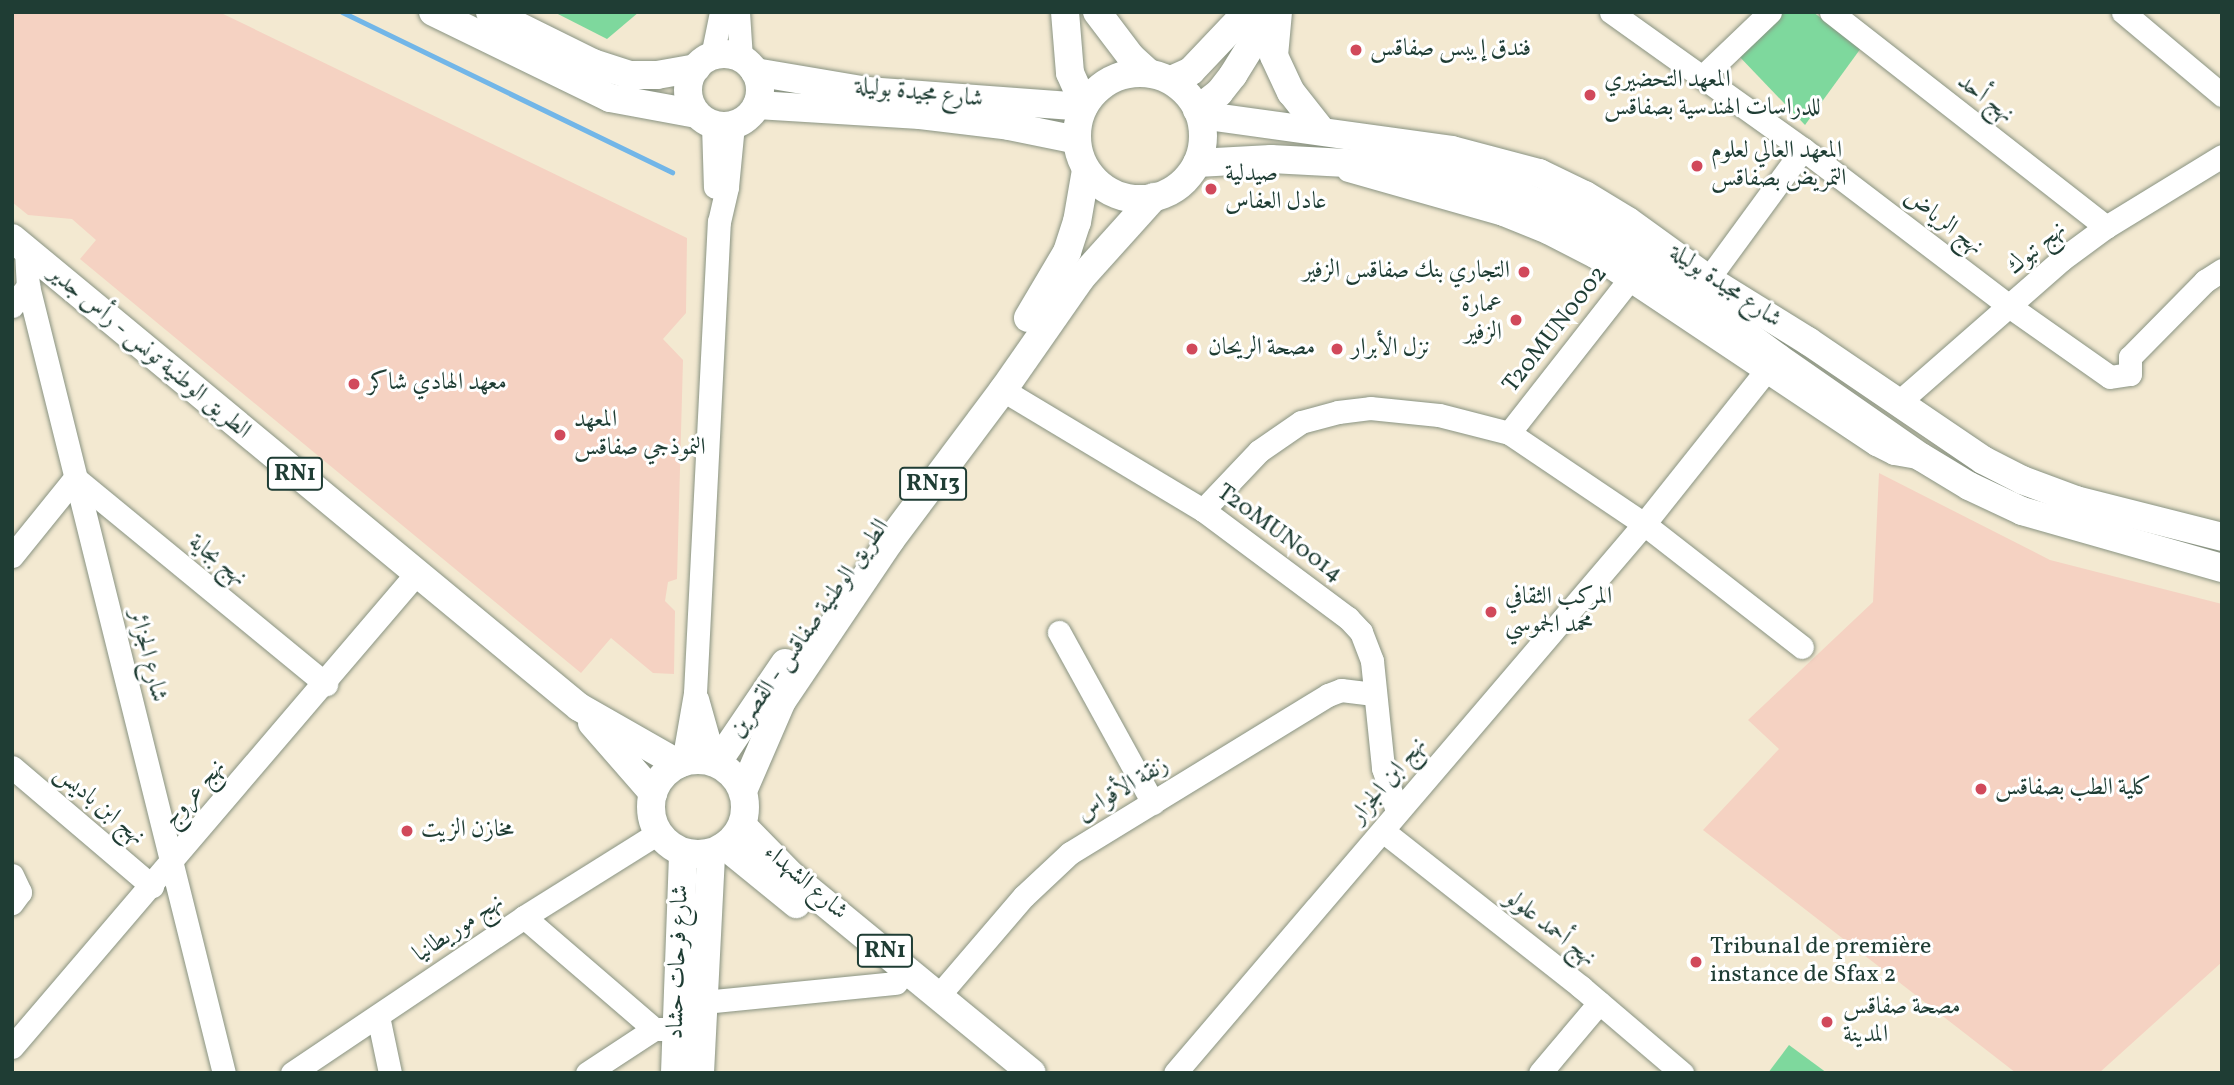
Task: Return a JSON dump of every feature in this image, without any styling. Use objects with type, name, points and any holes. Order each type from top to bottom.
[{"type":"main road","points":[[433,12],[610,98],[714,121],[743,121],[757,105],[760,94],[748,65]]},
{"type":"main road","name":"شارع مجيدة بوليلة","points":[[490,12],[593,63],[630,75],[657,75],[704,62],[721,54],[748,65],[867,91],[1084,106]]},
{"type":"main road","points":[[1065,12],[1070,73],[1084,106]]},
{"type":"main road","points":[[1097,12],[1131,57],[1160,77],[1187,93],[1198,112],[1202,148],[1196,163],[1179,185],[1154,197],[1135,199],[1116,194],[1099,184],[1086,170],[1077,140],[1084,106],[1096,89],[1112,78],[1130,73],[1160,77],[1191,71],[1224,25],[1247,12]]},
{"type":"main road","points":[[1198,112],[1219,93],[1233,75],[1272,12]]},
{"type":"main road","points":[[1278,12],[1274,40],[1278,67],[1291,92],[1321,130]]},
{"type":"main road","points":[[704,62],[691,77],[688,96],[714,121]]},
{"type":"main road","name":"شارع مجيدة بوليلة","points":[[757,105],[920,115],[1009,126],[1077,140]]},
{"type":"main road","name":"شارع مجيدة بوليلة","points":[[1198,112],[1452,149],[1539,173],[1585,195],[1628,221],[1708,279],[1899,401],[1983,460],[2022,480],[2076,500],[2222,537]]},
{"type":"main road","name":"شارع مجيدة بوليلة","points":[[1196,163],[1271,159],[1384,166],[1476,182],[1516,193],[1581,222],[1637,270],[1771,365],[1969,486],[2022,511],[2222,568]]},
{"type":"main road","name":"الطريق الوطنية صفاقس - القصرين","points":[[697,762],[1048,289],[1074,232],[1086,170]]},
{"type":"main road","name":"الطريق الوطنية صفاقس - القصرين","points":[[743,791],[782,701],[890,541],[1003,390],[1081,278],[1154,197]]},
{"type":"main road","name":"الطريق الوطنية تونس - رأس جدير","points":[[19,244],[579,707],[653,793]]},
{"type":"main road","name":"الطريق الوطنية تونس - رأس جدير","points":[[579,707],[697,762]]},
{"type":"main road","points":[[658,833],[651,807],[653,793],[667,771],[697,762]]},
{"type":"main road","name":"RN1","points":[[697,762],[728,770],[743,791]]},
{"type":"main road","points":[[715,844],[745,808],[743,791]]},
{"type":"main road","name":"RN1","points":[[658,833],[674,848],[715,844]]},
{"type":"main road","name":"شارع الشهداء","points":[[715,844],[896,983],[1004,1073]]},
{"type":"main road","name":"شارع الشهداء","points":[[715,844],[792,876],[1032,1073]]},
{"type":"main road","name":"شارع فرحات حشاد","points":[[700,1073],[715,844]]},
{"type":"main road","name":"شارع فرحات حشاد","points":[[675,1073],[666,1029],[715,844]]},
{"type":"street","points":[[704,62],[722,12]]},
{"type":"street","points":[[738,12],[748,65]]},
{"type":"street","name":"نهج الرياض","points":[[1611,12],[1803,149],[2009,306],[2110,377],[2118,378],[2130,374],[2130,356],[2161,322],[2205,281],[2222,270]]},
{"type":"street","points":[[1702,77],[1770,12]]},
{"type":"street","name":"نهج أحد","points":[[1831,12],[2106,227]]},
{"type":"street","points":[[2123,12],[2222,95]]},
{"type":"street","points":[[697,762],[708,738],[695,693],[719,222],[714,121]]},
{"type":"street","points":[[1708,279],[1803,149]]},
{"type":"street","name":"نهج تبوك","points":[[1899,401],[2061,260],[2106,227],[2222,156]]},
{"type":"street","name":"شارع الجزائر","points":[[19,244],[224,1073]]},
{"type":"street","name":"T20MUN0002","points":[[1509,433],[1637,270]]},
{"type":"street","points":[[12,306],[28,285]]},
{"type":"street","name":"نهج ابن الجزار","points":[[1175,1073],[1644,524],[1771,365]]},
{"type":"street","name":"T20MUN0014","points":[[1003,390],[1203,510],[1348,618],[1368,646],[1383,768],[1398,811]]},
{"type":"street","points":[[1203,510],[1259,451],[1280,434],[1319,416],[1370,408],[1439,415],[1509,433],[1644,524],[1802,648]]},
{"type":"street","points":[[12,556],[75,478]]},
{"type":"street","name":"نهج بجاية","points":[[75,478],[326,684]]},
{"type":"street","name":"نهج عروج","points":[[12,1048],[326,684],[416,574]]},
{"type":"street","points":[[1059,632],[1153,803]]},
{"type":"street","name":"زنقة الأقواس","points":[[939,995],[1024,896],[1056,864],[1083,844],[1328,695],[1351,690],[1374,694]]},
{"type":"street","name":"نهج ابن باديس","points":[[12,767],[152,886]]},
{"type":"street","name":"نهج أحمد علولو","points":[[1383,831],[1599,1003],[1682,1073]]},
{"type":"street","name":"نهج موريطانيا","points":[[292,1073],[524,917],[658,833]]},
{"type":"street","points":[[12,874],[20,892],[12,902]]},
{"type":"street","points":[[524,917],[666,1029],[587,1073]]},
{"type":"street","points":[[704,1002],[896,983]]},
{"type":"street","points":[[1540,1073],[1599,1003]]},
{"type":"street","points":[[378,1016],[390,1073]]},
{"type":"shaded area","name":"معهد الهادي شاكر","points":[[12,12],[219,12],[687,238],[686,313],[663,339],[683,360],[677,579],[668,582],[665,601],[675,611],[674,674],[653,673],[611,638],[581,673],[80,259],[96,240],[72,219],[28,215],[12,202]]},
{"type":"shaded area","name":"كلية الطب بصفاقس","points":[[1879,473],[2050,560],[2222,604],[2222,962],[2099,1073],[2016,1073],[1703,830],[1779,749],[1748,720],[1873,602]]},
{"type":"green space","points":[[554,12],[639,12],[607,39]]},
{"type":"green space","points":[[1784,12],[1813,12],[1861,48],[1805,125],[1736,53]]},
{"type":"green space","points":[[1789,1045],[1827,1073],[1768,1073]]},
{"type":"waterway","points":[[342,12],[672,172]]},
{"type":"place","name":"فندق إيبس صفاقس","points":[[1356,50]]},
{"type":"place","name":"المعهد التحضيري للدراسات الهندسية بصفاقس","points":[[1590,95]]},
{"type":"place","name":"المعهد العالي لعلوم التمريض بصفاقس","points":[[1697,166]]},
{"type":"place","name":"صيدلية عادل العفاس","points":[[1211,189]]},
{"type":"place","name":"التجاري بنك صفاقس الزفير","points":[[1524,272]]},
{"type":"place","name":"عمارة الزفير","points":[[1516,320]]},
{"type":"place","name":"مصحة الريحان","points":[[1192,349]]},
{"type":"place","name":"نزل الأبرار","points":[[1337,349]]},
{"type":"place","name":"معهد الهادي شاكر","points":[[354,384]]},
{"type":"place","name":"المعهد النموذجي صفاقس","points":[[560,435]]},
{"type":"place","name":"المركب الثقافي محمد الجموسي","points":[[1491,612]]},
{"type":"place","name":"كلية الطب بصفاقس","points":[[1981,789]]},
{"type":"place","name":"مخازن الزيت","points":[[407,831]]},
{"type":"place","name":"Tribunal de première instance de Sfax 2","points":[[1696,962]]},
{"type":"place","name":"مصحة صفاقس المدينة","points":[[1827,1022]]}]
